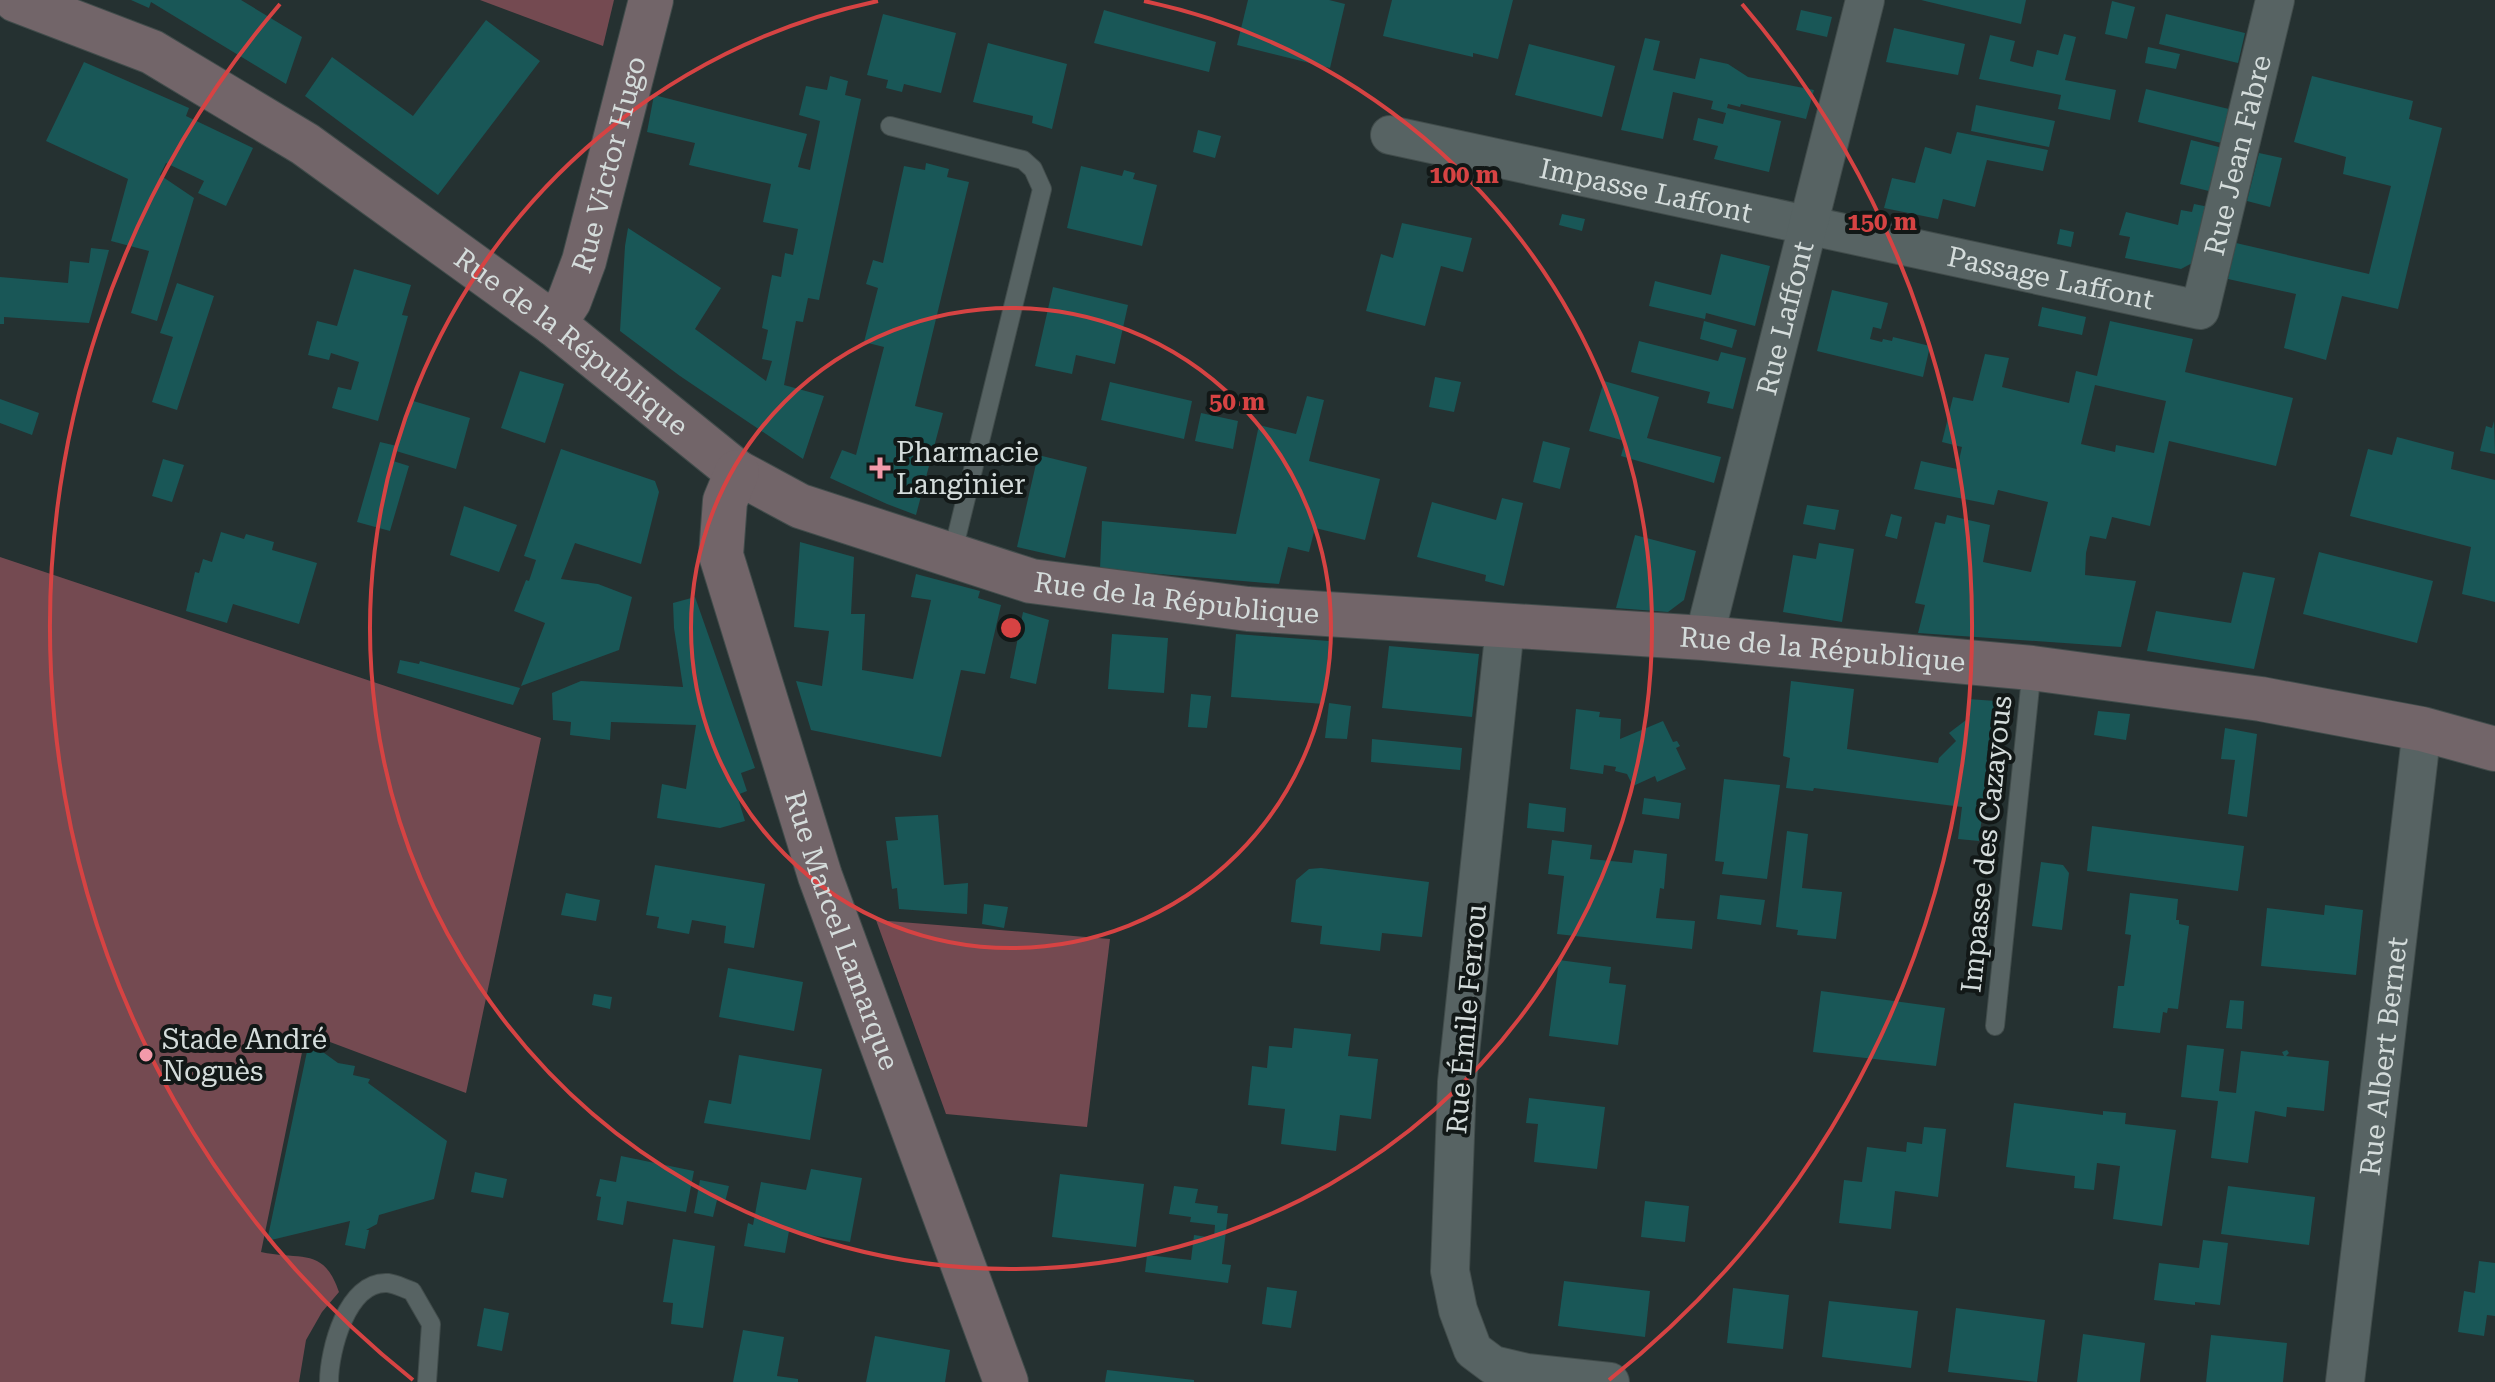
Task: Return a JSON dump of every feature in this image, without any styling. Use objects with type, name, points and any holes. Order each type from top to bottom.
[{"type":"street","name":"Rue de la République","points":[[16,0],[152,52],[305,144],[554,324],[737,472],[800,506],[1031,581],[1248,609],[1704,638],[2032,668],[2239,695],[2422,729],[2495,749]]},
{"type":"street","name":"Rue Victor Hugo","points":[[554,324],[569,301],[584,261],[651,0]]},
{"type":"street","name":"Rue Laffont","points":[[1704,638],[1865,0]]},
{"type":"street","name":"Rue Jean Fabre","points":[[2200,310],[2275,0]]},
{"type":"street","name":"Impasse Laffont","points":[[1390,135],[1810,224]]},
{"type":"street","name":"Passage Laffont","points":[[1810,224],[2200,310]]},
{"type":"street","name":"Rue Marcel Lamarque","points":[[737,472],[725,501],[721,555],[820,876],[1006,1382]]},
{"type":"street","name":"Rue Émile Ferrou","points":[[1505,627],[1457,1082],[1450,1271],[1458,1310],[1473,1350],[1493,1365],[1527,1373],[1610,1382]]},
{"type":"street","name":"Rue Albert Bernet","points":[[2345,1382],[2422,729]]},
{"type":"lane","points":[[890,126],[1023,160],[1033,169],[1042,189],[952,555]]},
{"type":"lane","name":"Impasse des Cazayous","points":[[1995,1026],[2032,668]]},
{"type":"lane","points":[[329,1382],[343,1317],[363,1291],[387,1283],[412,1291],[431,1324],[427,1382]]},
{"type":"shaded area","points":[[480,0],[614,0],[603,46]]},
{"type":"shaded area","name":"Stade André Noguès","points":[[0,557],[541,738],[466,1093],[306,1033],[261,1252],[318,1262],[333,1277],[339,1292],[322,1312],[306,1340],[299,1382],[0,1382]]},
{"type":"shaded area","points":[[876,920],[1110,939],[1087,1127],[946,1114]]},
{"type":"building","points":[[131,0],[241,0],[302,37],[286,84],[151,2],[149,8]]},
{"type":"building","points":[[1248,0],[1329,0],[1345,4],[1330,68],[1237,45]]},
{"type":"building","points":[[1392,0],[1513,0],[1498,59],[1473,53],[1473,57],[1383,36]]},
{"type":"building","points":[[1921,0],[2026,0],[2021,24]]},
{"type":"building","points":[[2112,1],[2135,7],[2127,39],[2105,34]]},
{"type":"building","points":[[1104,10],[1216,42],[1209,72],[1094,43]]},
{"type":"building","points":[[1801,10],[1832,17],[1827,37],[1796,30]]},
{"type":"building","points":[[883,14],[956,33],[941,93],[904,84],[902,92],[886,88],[888,80],[867,75]]},
{"type":"building","points":[[2166,14],[2245,33],[2238,63],[2159,44]]},
{"type":"building","points":[[486,20],[540,61],[438,195],[305,96],[332,57],[413,116]]},
{"type":"building","points":[[1894,28],[1965,44],[1958,75],[1886,62]]},
{"type":"building","points":[[2064,34],[2076,37],[2065,80],[2116,90],[2110,120],[2058,109],[2061,95],[1979,79],[1990,35],[2015,41],[2010,61],[2033,67],[2037,50],[2058,55]]},
{"type":"building","points":[[1645,38],[1660,41],[1653,70],[1695,79],[1700,58],[1728,64],[1748,77],[1814,90],[1806,119],[1741,104],[1740,107],[1728,104],[1727,108],[1781,121],[1769,172],[1714,159],[1718,146],[1693,140],[1698,118],[1723,124],[1726,113],[1711,109],[1713,101],[1673,92],[1663,139],[1621,130]]},
{"type":"building","points":[[988,43],[1067,64],[1052,129],[1032,123],[1033,116],[973,102]]},
{"type":"building","points":[[1529,44],[1615,66],[1602,117],[1515,95]]},
{"type":"building","points":[[2148,47],[2180,54],[2176,69],[2145,63]]},
{"type":"building","points":[[84,62],[189,108],[186,116],[253,148],[226,206],[198,193],[204,181],[166,163],[160,175],[194,198],[157,321],[131,313],[149,251],[111,241],[128,179],[46,141]]},
{"type":"building","points":[[830,76],[848,81],[845,95],[861,99],[819,300],[808,298],[803,322],[796,321],[784,385],[824,396],[803,459],[680,376],[620,331],[625,246],[628,228],[721,288],[695,329],[766,381],[772,361],[762,359],[768,330],[762,328],[772,275],[781,277],[785,253],[793,255],[798,229],[763,222],[771,184],[689,165],[695,143],[647,132],[654,95],[807,134],[798,167],[810,170],[820,121],[799,115],[806,86],[827,90]]},
{"type":"building","points":[[2312,76],[2413,101],[2409,119],[2442,128],[2398,309],[2342,296],[2326,360],[2284,348],[2296,294],[2228,279],[2236,243],[2369,274],[2391,186],[2343,174],[2346,157],[2294,142]]},
{"type":"building","points":[[2146,89],[2233,110],[2225,144],[2138,122]]},
{"type":"building","points":[[1976,105],[2055,121],[2049,147],[1971,131]]},
{"type":"building","points":[[1198,130],[1221,136],[1215,158],[1193,152]]},
{"type":"building","points":[[1957,132],[2048,150],[2043,171],[1987,160],[1975,207],[1943,199],[1938,219],[1884,208],[1892,178],[1915,183],[1925,147],[1951,154]]},
{"type":"building","points":[[2191,140],[2223,148],[2213,192],[2180,184]]},
{"type":"building","points":[[2259,153],[2282,158],[2270,207],[2247,201]]},
{"type":"building","points":[[926,163],[949,169],[947,177],[969,182],[915,406],[943,413],[916,515],[830,478],[842,450],[856,455],[884,347],[864,342],[878,288],[866,284],[873,260],[883,263],[904,166],[925,170]]},
{"type":"building","points":[[1081,166],[1122,176],[1124,170],[1135,173],[1133,179],[1157,185],[1142,246],[1067,228]]},
{"type":"building","points":[[2194,204],[2209,207],[2196,261],[2181,269],[2125,258],[2130,237],[2119,235],[2126,212],[2178,225],[2181,210],[2192,212]]},
{"type":"building","points":[[1562,214],[1585,219],[1582,231],[1559,225]]},
{"type":"building","points":[[1402,223],[1472,238],[1463,272],[1441,266],[1425,326],[1366,311],[1381,254],[1393,258]]},
{"type":"building","points":[[2060,229],[2074,232],[2071,247],[2057,244]]},
{"type":"building","points":[[91,248],[109,250],[89,323],[4,317],[4,324],[0,324],[0,277],[68,283],[70,261],[89,263]]},
{"type":"building","points":[[1721,254],[1770,266],[1755,326],[1706,313],[1705,319],[1649,306],[1655,281],[1711,295]]},
{"type":"building","points":[[354,269],[411,285],[402,315],[408,316],[378,421],[332,408],[338,387],[351,390],[359,362],[331,353],[329,360],[308,355],[317,321],[337,326]]},
{"type":"building","points":[[177,283],[214,296],[177,410],[152,402],[173,337],[160,333]]},
{"type":"building","points":[[1053,287],[1128,305],[1115,364],[1076,355],[1072,374],[1035,366]]},
{"type":"building","points":[[1832,290],[1888,303],[1881,329],[1873,327],[1870,339],[1882,342],[1883,339],[1892,341],[1893,337],[1930,346],[1923,377],[1817,351]]},
{"type":"building","points":[[2042,307],[2086,317],[2082,335],[2038,326]]},
{"type":"building","points":[[1704,321],[1737,330],[1732,348],[1700,339]]},
{"type":"building","points":[[2110,321],[2193,339],[2185,372],[2293,398],[2276,466],[2169,441],[2150,526],[2112,517],[2106,539],[2090,536],[2086,553],[2085,575],[2136,581],[2121,647],[1918,633],[1925,605],[1915,603],[1935,522],[1945,524],[1947,515],[1990,525],[1983,562],[2031,572],[2048,502],[1998,490],[1994,505],[1914,489],[1921,461],[1957,469],[1962,447],[1942,442],[1953,397],[1973,401],[1985,354],[2009,358],[2002,387],[2069,403],[2076,371],[2097,376]],"holes":[[[2095,385],[2166,401],[2154,453],[2116,445],[2115,452],[2081,444]]]},
{"type":"building","points":[[1639,341],[1718,361],[1721,352],[1746,358],[1733,409],[1707,403],[1710,392],[1631,372]]},
{"type":"building","points":[[520,371],[564,384],[545,443],[501,428]]},
{"type":"building","points":[[1435,377],[1461,382],[1454,412],[1429,407]]},
{"type":"building","points":[[1604,381],[1659,397],[1647,438],[1721,457],[1714,483],[1621,456],[1625,441],[1589,431]]},
{"type":"building","points":[[1110,382],[1192,401],[1184,439],[1101,420]]},
{"type":"building","points":[[1307,396],[1324,400],[1309,461],[1380,479],[1365,540],[1315,528],[1309,552],[1288,547],[1279,584],[1100,569],[1102,521],[1236,534],[1259,425],[1296,434]]},
{"type":"building","points":[[0,399],[39,413],[32,435],[0,423]]},
{"type":"building","points":[[410,400],[470,418],[456,469],[396,451],[393,461],[409,466],[390,531],[357,522],[380,442],[397,446]]},
{"type":"building","points":[[1201,413],[1238,421],[1233,449],[1195,441]]},
{"type":"building","points":[[2494,421],[2495,454],[2480,451],[2486,426],[2492,428]]},
{"type":"building","points":[[2397,437],[2454,452],[2451,469],[2495,480],[2495,602],[2462,594],[2471,547],[2350,516],[2368,449],[2392,455]]},
{"type":"building","points":[[1543,441],[1570,448],[1560,489],[1533,482]]},
{"type":"building","points":[[561,449],[655,481],[659,492],[641,564],[575,543],[561,579],[598,584],[632,597],[619,650],[521,686],[545,623],[514,611],[536,560],[524,556]]},
{"type":"building","points":[[1038,455],[1087,467],[1065,558],[1017,547]]},
{"type":"building","points":[[163,459],[184,465],[172,502],[152,496]]},
{"type":"building","points":[[1502,498],[1523,503],[1504,586],[1485,581],[1486,575],[1417,557],[1432,502],[1496,520]]},
{"type":"building","points":[[1807,505],[1839,510],[1835,530],[1803,524]]},
{"type":"building","points":[[464,506],[517,525],[499,572],[450,555]]},
{"type":"building","points":[[1891,514],[1902,517],[1897,539],[1885,536]]},
{"type":"building","points":[[221,532],[244,539],[246,534],[274,542],[272,550],[317,563],[299,624],[233,604],[227,623],[186,611],[195,572],[199,573],[203,559],[212,562]]},
{"type":"building","points":[[1635,535],[1696,551],[1684,600],[1668,612],[1616,608]]},
{"type":"building","points":[[800,542],[854,557],[851,614],[865,614],[862,670],[913,679],[931,600],[911,597],[916,574],[980,591],[978,598],[1001,605],[985,674],[961,670],[941,757],[811,730],[796,681],[822,686],[829,631],[794,627]]},
{"type":"building","points":[[1819,543],[1854,549],[1842,622],[1783,612],[1793,555],[1816,559]]},
{"type":"building","points":[[2319,552],[2433,581],[2417,643],[2303,614]]},
{"type":"building","points":[[2243,572],[2275,578],[2254,669],[2147,651],[2156,611],[2231,623]]},
{"type":"building","points":[[695,597],[755,768],[741,773],[747,791],[737,795],[745,821],[720,828],[657,818],[662,784],[686,789],[696,725],[611,722],[610,740],[570,735],[571,722],[553,720],[552,693],[581,681],[683,687],[673,603]]},
{"type":"building","points":[[1023,612],[1049,620],[1036,684],[1010,678]]},
{"type":"building","points":[[1112,634],[1168,638],[1164,693],[1108,689]]},
{"type":"building","points":[[1236,634],[1329,641],[1324,704],[1231,697]]},
{"type":"building","points":[[1389,646],[1479,654],[1472,717],[1382,708]]},
{"type":"building","points":[[400,660],[419,664],[420,661],[520,688],[513,705],[397,673]]},
{"type":"building","points":[[1791,681],[1854,689],[1847,749],[1938,763],[1956,741],[1949,733],[1970,717],[1967,712],[1968,699],[1996,701],[1979,841],[1958,839],[1962,807],[1814,788],[1813,791],[1786,788],[1790,758],[1783,756]]},
{"type":"building","points":[[1191,694],[1211,696],[1207,728],[1188,727]]},
{"type":"building","points":[[1329,703],[1351,706],[1347,739],[1325,738]]},
{"type":"building","points":[[1576,709],[1600,712],[1599,717],[1621,719],[1620,739],[1663,721],[1673,742],[1677,741],[1680,746],[1676,748],[1686,769],[1657,782],[1655,776],[1633,786],[1627,774],[1615,771],[1616,767],[1604,765],[1603,774],[1570,769]]},
{"type":"building","points":[[2098,711],[2130,714],[2126,740],[2094,735]]},
{"type":"building","points":[[2225,728],[2257,734],[2247,817],[2228,814],[2235,760],[2221,759]]},
{"type":"building","points":[[1372,739],[1462,748],[1460,770],[1371,762]]},
{"type":"building","points":[[1724,779],[1780,785],[1767,879],[1722,874],[1724,862],[1715,861]]},
{"type":"building","points":[[1644,798],[1681,803],[1679,819],[1642,814]]},
{"type":"building","points":[[1529,803],[1566,808],[1564,832],[1527,828]]},
{"type":"building","points":[[938,815],[944,885],[968,883],[967,914],[899,909],[897,888],[892,889],[886,841],[898,840],[895,817]]},
{"type":"building","points":[[2092,826],[2244,846],[2238,891],[2087,871]]},
{"type":"building","points":[[1787,831],[1808,834],[1802,888],[1842,892],[1836,939],[1797,935],[1798,930],[1776,927]]},
{"type":"building","points":[[1552,840],[1592,845],[1590,859],[1632,863],[1634,850],[1667,854],[1664,889],[1660,888],[1656,918],[1695,921],[1692,949],[1557,934],[1564,876],[1548,874]]},
{"type":"building","points":[[2041,862],[2063,865],[2069,873],[2062,930],[2032,926]]},
{"type":"building","points":[[655,865],[765,884],[754,948],[724,943],[726,926],[692,920],[689,934],[657,928],[659,917],[646,915]]},
{"type":"building","points":[[1309,869],[1429,882],[1422,937],[1382,933],[1380,951],[1320,944],[1322,926],[1291,922],[1296,880]]},
{"type":"building","points":[[566,893],[600,900],[596,921],[561,915]]},
{"type":"building","points":[[2130,893],[2178,899],[2176,920],[2189,926],[2178,1009],[2168,1008],[2167,1013],[2163,1012],[2160,1033],[2113,1028],[2118,986],[2124,986],[2131,935],[2125,934]]},
{"type":"building","points":[[1720,895],[1765,900],[1761,925],[1717,919]]},
{"type":"building","points":[[984,904],[1008,907],[1004,928],[982,924]]},
{"type":"building","points":[[2325,905],[2363,910],[2356,975],[2261,966],[2267,908],[2324,915]]},
{"type":"building","points":[[1559,960],[1611,967],[1609,983],[1626,985],[1618,1045],[1549,1036]]},
{"type":"building","points":[[728,968],[803,982],[794,1031],[719,1017]]},
{"type":"building","points":[[1821,991],[1945,1008],[1936,1066],[1813,1052]]},
{"type":"building","points":[[594,994],[612,997],[610,1009],[592,1005]]},
{"type":"building","points":[[2230,1000],[2244,1001],[2242,1029],[2226,1028]]},
{"type":"building","points":[[1294,1028],[1351,1034],[1348,1056],[1378,1059],[1371,1119],[1340,1115],[1336,1151],[1281,1144],[1285,1109],[1248,1105],[1252,1066],[1267,1068],[1269,1046],[1292,1048]]},
{"type":"building","points":[[309,1042],[338,1063],[355,1066],[353,1075],[370,1079],[368,1083],[447,1141],[434,1199],[379,1215],[377,1224],[366,1230],[369,1230],[365,1249],[345,1245],[350,1221],[267,1241]]},
{"type":"building","points":[[2187,1045],[2224,1049],[2219,1091],[2236,1093],[2241,1051],[2284,1056],[2282,1052],[2287,1050],[2289,1053],[2286,1056],[2329,1061],[2324,1111],[2287,1107],[2286,1117],[2255,1111],[2248,1163],[2211,1158],[2218,1101],[2181,1097]]},
{"type":"building","points":[[739,1055],[822,1069],[810,1140],[704,1123],[709,1100],[731,1104]]},
{"type":"building","points":[[1529,1098],[1605,1107],[1597,1169],[1534,1162],[1538,1124],[1526,1123]]},
{"type":"building","points":[[2014,1103],[2103,1115],[2103,1111],[2126,1113],[2125,1124],[2176,1130],[2162,1226],[2113,1219],[2120,1166],[2097,1163],[2094,1190],[2074,1188],[2075,1176],[2006,1167]]},
{"type":"building","points":[[1924,1127],[1946,1129],[1938,1197],[1895,1191],[1891,1229],[1839,1223],[1844,1180],[1862,1182],[1867,1147],[1906,1152],[1907,1142],[1922,1144]]},
{"type":"building","points":[[621,1156],[694,1171],[686,1212],[627,1201],[623,1225],[597,1220],[601,1197],[596,1196],[600,1179],[616,1182]]},
{"type":"building","points":[[811,1169],[862,1178],[850,1242],[789,1231],[785,1253],[744,1246],[748,1223],[753,1225],[761,1182],[806,1190]]},
{"type":"building","points":[[475,1172],[507,1179],[503,1198],[471,1192]]},
{"type":"building","points":[[1060,1174],[1144,1184],[1136,1247],[1052,1237]]},
{"type":"building","points":[[700,1180],[729,1186],[725,1202],[717,1200],[713,1217],[694,1213]]},
{"type":"building","points":[[1174,1186],[1198,1189],[1195,1203],[1218,1206],[1217,1213],[1228,1214],[1222,1264],[1231,1265],[1228,1283],[1145,1272],[1147,1255],[1191,1260],[1194,1235],[1214,1238],[1215,1225],[1190,1222],[1191,1217],[1169,1214]]},
{"type":"building","points":[[2228,1186],[2315,1197],[2309,1245],[2221,1234]]},
{"type":"building","points":[[1645,1201],[1689,1206],[1685,1242],[1641,1237]]},
{"type":"building","points":[[673,1239],[715,1246],[703,1328],[671,1324],[673,1303],[663,1302]]},
{"type":"building","points":[[2203,1240],[2228,1243],[2220,1305],[2154,1300],[2159,1263],[2199,1268]]},
{"type":"building","points":[[2479,1261],[2495,1263],[2495,1316],[2487,1315],[2484,1336],[2458,1332],[2464,1291],[2475,1293]]},
{"type":"building","points":[[1564,1281],[1650,1291],[1645,1337],[1558,1326]]},
{"type":"building","points":[[1267,1287],[1297,1291],[1291,1328],[1262,1324]]},
{"type":"building","points":[[1733,1288],[1789,1295],[1783,1349],[1727,1343]]},
{"type":"building","points":[[1829,1301],[1918,1311],[1911,1368],[1822,1357]]},
{"type":"building","points":[[484,1308],[509,1313],[502,1351],[477,1346]]},
{"type":"building","points":[[1956,1308],[2045,1320],[2037,1382],[1948,1372]]},
{"type":"building","points":[[743,1330],[784,1337],[777,1376],[798,1379],[798,1382],[733,1382]]},
{"type":"building","points":[[2083,1334],[2145,1343],[2140,1382],[2077,1382]]},
{"type":"building","points":[[2211,1335],[2287,1343],[2283,1382],[2206,1382]]},
{"type":"building","points":[[875,1336],[950,1350],[945,1382],[866,1382]]},
{"type":"building","points":[[1107,1370],[1194,1380],[1194,1382],[1105,1382]]},
{"type":"place","name":"Pharmacie Langinier","points":[[880,468]]},
{"type":"place","name":"Stade André Noguès","points":[[146,1055]]}]
